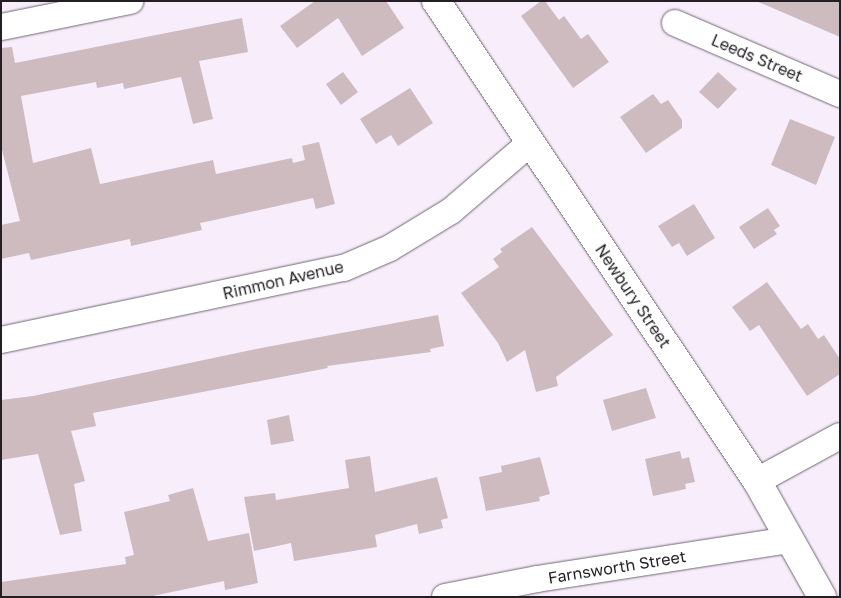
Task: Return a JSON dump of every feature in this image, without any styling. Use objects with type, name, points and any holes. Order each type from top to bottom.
[{"type":"street","points":[[1,27],[130,1]]},
{"type":"street","name":"Newbury Street","points":[[436,1],[757,481],[822,597]]},
{"type":"street","name":"Leeds Street","points":[[675,23],[840,94]]},
{"type":"street","name":"Rimmon Avenue","points":[[1,340],[344,268],[390,248],[450,211],[530,143]]},
{"type":"street","points":[[757,481],[840,436]]},
{"type":"street","name":"Farnsworth Street","points":[[445,597],[537,578],[790,540]]},
{"type":"building","points":[[315,1],[386,1],[404,28],[362,56],[338,18],[297,48],[280,26]]},
{"type":"building","points":[[541,1],[545,1],[559,20],[564,16],[581,39],[588,34],[609,62],[573,88],[521,16]]},
{"type":"building","points":[[756,1],[840,1],[840,37]]},
{"type":"building","points":[[242,18],[248,52],[199,61],[213,119],[193,124],[181,77],[124,89],[123,83],[97,88],[96,82],[21,96],[33,163],[91,148],[100,184],[213,160],[216,174],[292,158],[293,163],[305,160],[302,146],[319,142],[335,204],[316,209],[313,198],[200,223],[202,230],[131,246],[130,239],[31,260],[29,253],[1,259],[1,225],[20,221],[1,146],[1,48],[12,47],[15,63]]},
{"type":"building","points":[[343,72],[358,92],[341,105],[326,84]]},
{"type":"building","points":[[718,72],[737,89],[718,109],[699,92]]},
{"type":"building","points":[[410,88],[433,123],[398,146],[391,135],[376,144],[360,119]]},
{"type":"building","points":[[653,94],[661,104],[668,100],[682,120],[682,128],[646,153],[620,117]]},
{"type":"building","points":[[790,119],[835,137],[816,185],[771,165]]},
{"type":"building","points":[[694,204],[715,238],[687,256],[679,243],[672,247],[658,226]]},
{"type":"building","points":[[768,208],[780,226],[774,230],[777,234],[754,249],[739,227]]},
{"type":"building","points":[[532,227],[613,335],[556,377],[558,386],[536,392],[525,350],[507,362],[498,343],[461,293],[499,267],[493,259],[502,252],[500,249]]},
{"type":"building","points":[[767,282],[801,329],[808,324],[818,339],[824,335],[840,359],[840,374],[807,396],[759,325],[750,331],[732,307]]},
{"type":"building","points":[[438,315],[444,346],[430,349],[431,352],[327,366],[328,368],[93,413],[96,426],[71,431],[85,481],[74,484],[82,531],[60,535],[38,454],[1,460],[1,400],[33,396],[261,348]]},
{"type":"building","points":[[646,388],[656,418],[612,431],[603,400]]},
{"type":"building","points":[[289,415],[294,441],[271,445],[267,420]]},
{"type":"building","points":[[680,451],[682,459],[689,457],[695,482],[685,484],[686,489],[653,496],[645,459]]},
{"type":"building","points":[[370,456],[375,492],[437,477],[448,518],[441,520],[443,528],[419,534],[417,524],[375,535],[377,547],[294,561],[291,543],[254,551],[244,497],[275,493],[276,500],[349,488],[345,460]]},
{"type":"building","points":[[540,457],[550,494],[539,497],[540,501],[486,511],[479,477],[502,472],[501,466]]},
{"type":"building","points":[[193,488],[208,541],[249,533],[258,583],[225,590],[224,581],[148,597],[1,597],[1,582],[126,564],[125,557],[134,555],[124,512],[170,501],[168,495]]}]
